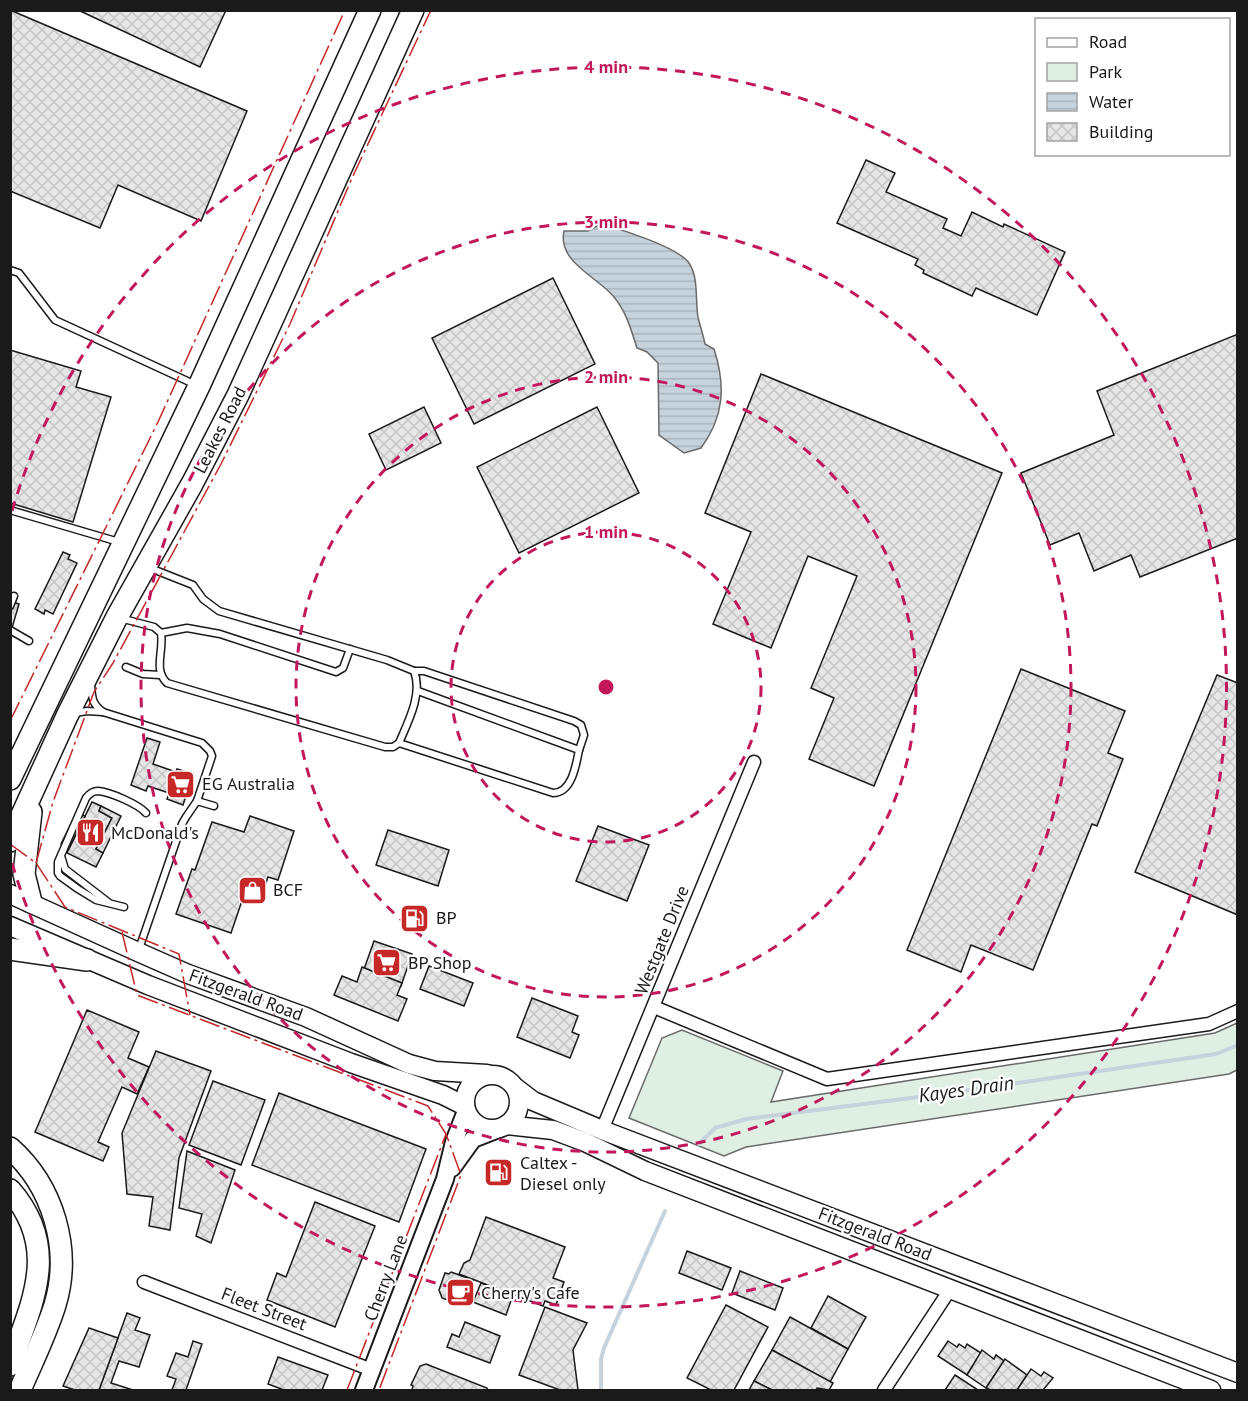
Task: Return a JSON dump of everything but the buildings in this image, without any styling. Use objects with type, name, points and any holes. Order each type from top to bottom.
[{"type":"highway","name":"Leakes Road","points":[[10,779],[199,386],[370,10]]},
{"type":"highway","name":"Leakes Road","points":[[10,841],[67,716],[117,617],[238,395],[413,10]]},
{"type":"highway","points":[[31,902],[24,874],[33,791]]},
{"type":"highway","points":[[10,949],[87,960]]},
{"type":"highway","points":[[10,1148],[29,1167],[42,1186],[57,1227],[61,1251],[61,1269],[55,1304],[20,1390]]},
{"type":"highway","points":[[10,1190],[26,1213],[31,1225],[37,1245],[39,1267],[34,1298],[10,1365]]},
{"type":"main road","name":"Fitzgerald Road","points":[[10,894],[188,974],[306,1017],[409,1064],[435,1071],[487,1074]]},
{"type":"main road","name":"Fitzgerald Road","points":[[10,926],[87,960],[267,1032],[443,1095],[465,1108]]},
{"type":"main road","points":[[487,1074],[504,1077],[516,1088],[519,1104],[513,1119],[504,1126],[492,1129],[476,1124],[465,1108],[465,1097],[472,1082],[487,1074]]},
{"type":"main road","name":"Fitzgerald Road","points":[[516,1088],[533,1101],[602,1131],[1238,1373]]},
{"type":"main road","name":"Fitzgerald Road","points":[[504,1126],[553,1130],[585,1142],[645,1171],[1211,1390]]},
{"type":"street","name":"Westgate Drive","points":[[602,1131],[754,762]]},
{"type":"street","points":[[654,1007],[827,1079],[1209,1024],[1238,1011]]},
{"type":"street","name":"Cherry Lane","points":[[364,1390],[445,1179],[465,1108]]},
{"type":"street","name":"Cherry Lane","points":[[445,1179],[473,1139],[504,1126]]},
{"type":"street","name":"Fleet Street","points":[[144,1282],[372,1370]]},
{"type":"street","points":[[884,1390],[951,1288]]},
{"type":"lane","points":[[10,270],[19,273],[55,320],[199,386]]},
{"type":"lane","points":[[10,510],[123,543]]},
{"type":"lane","points":[[146,567],[193,585],[203,599],[219,611],[387,660],[414,671],[424,671],[574,721],[581,725],[584,735],[573,773],[560,793],[553,793],[399,743]]},
{"type":"lane","points":[[10,606],[14,596]]},
{"type":"lane","points":[[117,617],[154,627],[161,633],[163,646],[159,668],[160,675],[167,683],[385,747],[393,747],[399,743],[418,691],[414,671]]},
{"type":"lane","points":[[161,633],[187,628],[219,634],[336,672],[343,668],[350,650]]},
{"type":"lane","points":[[10,630],[29,641]]},
{"type":"lane","points":[[126,667],[143,674],[160,675]]},
{"type":"lane","points":[[90,672],[92,701],[94,706],[103,712]]},
{"type":"lane","points":[[418,691],[579,750]]},
{"type":"lane","points":[[67,716],[84,711],[103,712],[202,743],[212,756],[197,801],[182,824],[138,952]]},
{"type":"lane","points":[[124,907],[113,905],[65,868],[61,854],[90,793],[100,791],[123,799],[146,813]]},
{"type":"lane","points":[[197,801],[214,806]]},
{"type":"green space","points":[[1237,1023],[1237,1070],[1229,1074],[746,1147],[724,1156],[629,1118],[662,1038],[682,1030],[783,1071],[771,1102],[1215,1033]]},
{"type":"water","points":[[601,224],[661,245],[683,257],[692,269],[699,320],[705,344],[714,349],[721,388],[721,401],[714,425],[701,448],[684,453],[659,435],[658,363],[647,352],[637,348],[631,328],[614,297],[580,268],[567,252],[563,242],[564,231],[588,231]]},
{"type":"waterway","name":"Kayes Drain","points":[[699,1144],[715,1128],[746,1119],[942,1094],[1216,1054],[1238,1045]]},
{"type":"waterway","name":"Kayes Drain","points":[[601,1390],[601,1359],[604,1348],[665,1211]]},
{"type":"power","points":[[10,721],[158,422],[345,10]]},
{"type":"power","points":[[36,863],[53,802],[94,692],[113,663],[221,464],[290,324],[352,178],[431,10]]},
{"type":"power","points":[[10,844],[36,863],[65,907],[179,954],[190,1015]]},
{"type":"power","points":[[122,932],[137,995],[428,1106],[446,1134],[461,1175],[379,1390]]},
{"type":"power","points":[[347,1390],[446,1134]]},
{"type":"place","name":"EG Australia","points":[[181,784]]},
{"type":"place","name":"McDonald's","points":[[90,833]]},
{"type":"place","name":"BCF","points":[[252,890]]},
{"type":"place","name":"BP","points":[[415,918]]},
{"type":"place","name":"BP Shop","points":[[387,963]]},
{"type":"place","name":"Caltex - Diesel only","points":[[499,1173]]},
{"type":"place","name":"Cherry's Cafe","points":[[460,1293]]}]
